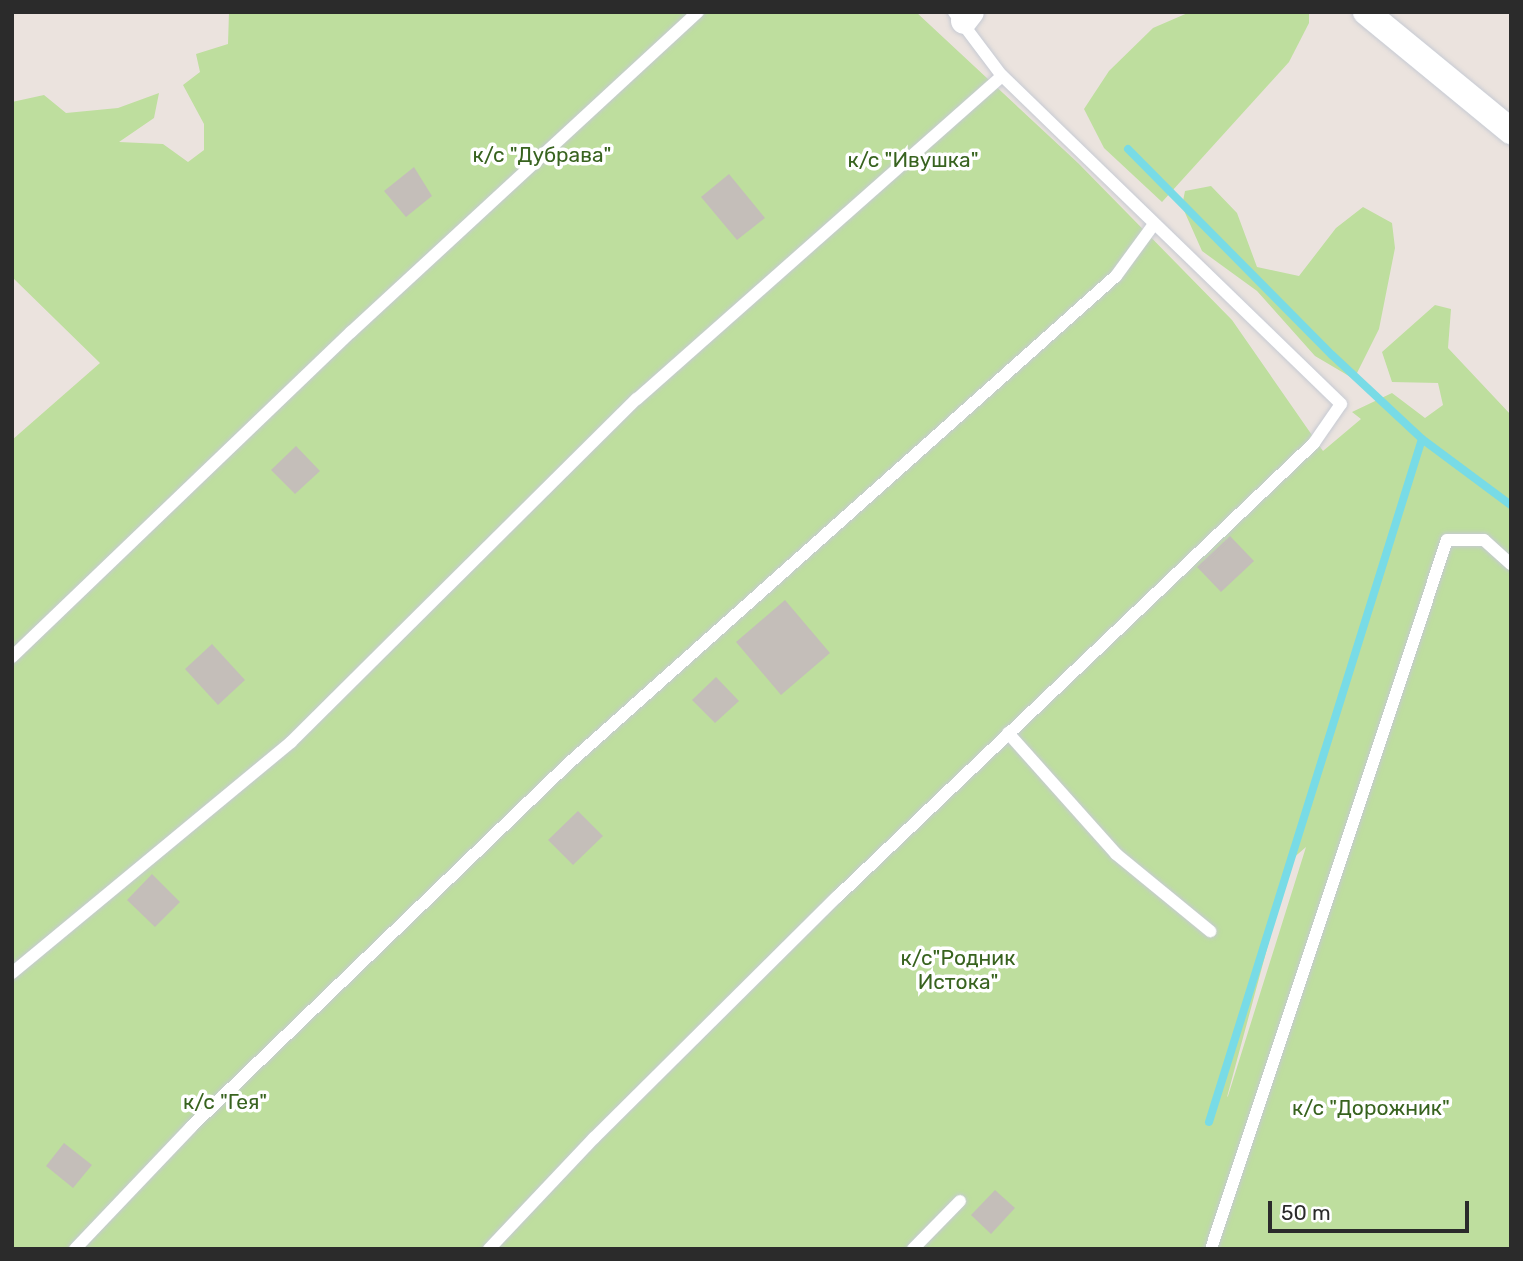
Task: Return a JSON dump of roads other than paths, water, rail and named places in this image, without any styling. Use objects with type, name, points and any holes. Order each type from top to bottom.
[{"type":"street","points":[[1366,12],[1511,131]]},
{"type":"lane","points":[[12,657],[351,332],[698,12]]},
{"type":"lane","points":[[489,1249],[594,1138],[1008,733],[1314,443],[1341,404],[1002,76],[963,15]]},
{"type":"lane","points":[[12,973],[291,742],[637,399],[1002,76]]},
{"type":"lane","points":[[75,1249],[191,1127],[568,764],[1116,276],[1154,224]]},
{"type":"lane","points":[[1211,1249],[1447,540],[1484,540],[1511,564]]},
{"type":"lane","points":[[1008,733],[1116,854],[1210,931]]},
{"type":"lane","points":[[912,1249],[960,1201]]},
{"type":"waterway","points":[[1128,149],[1332,355],[1422,439],[1511,505]]},
{"type":"waterway","points":[[1209,1122],[1422,439]]},
{"type":"park label","name":"к/с \"Дубрава\"","points":[[542,155]]},
{"type":"park label","name":"к/с \"Ивушка\"","points":[[913,160]]},
{"type":"park label","name":"к/с\"Родник Истока\"","points":[[958,970]]},
{"type":"park label","name":"к/с \"Гея\"","points":[[225,1102]]},
{"type":"park label","name":"к/с \"Дорожник\"","points":[[1371,1108]]}]
